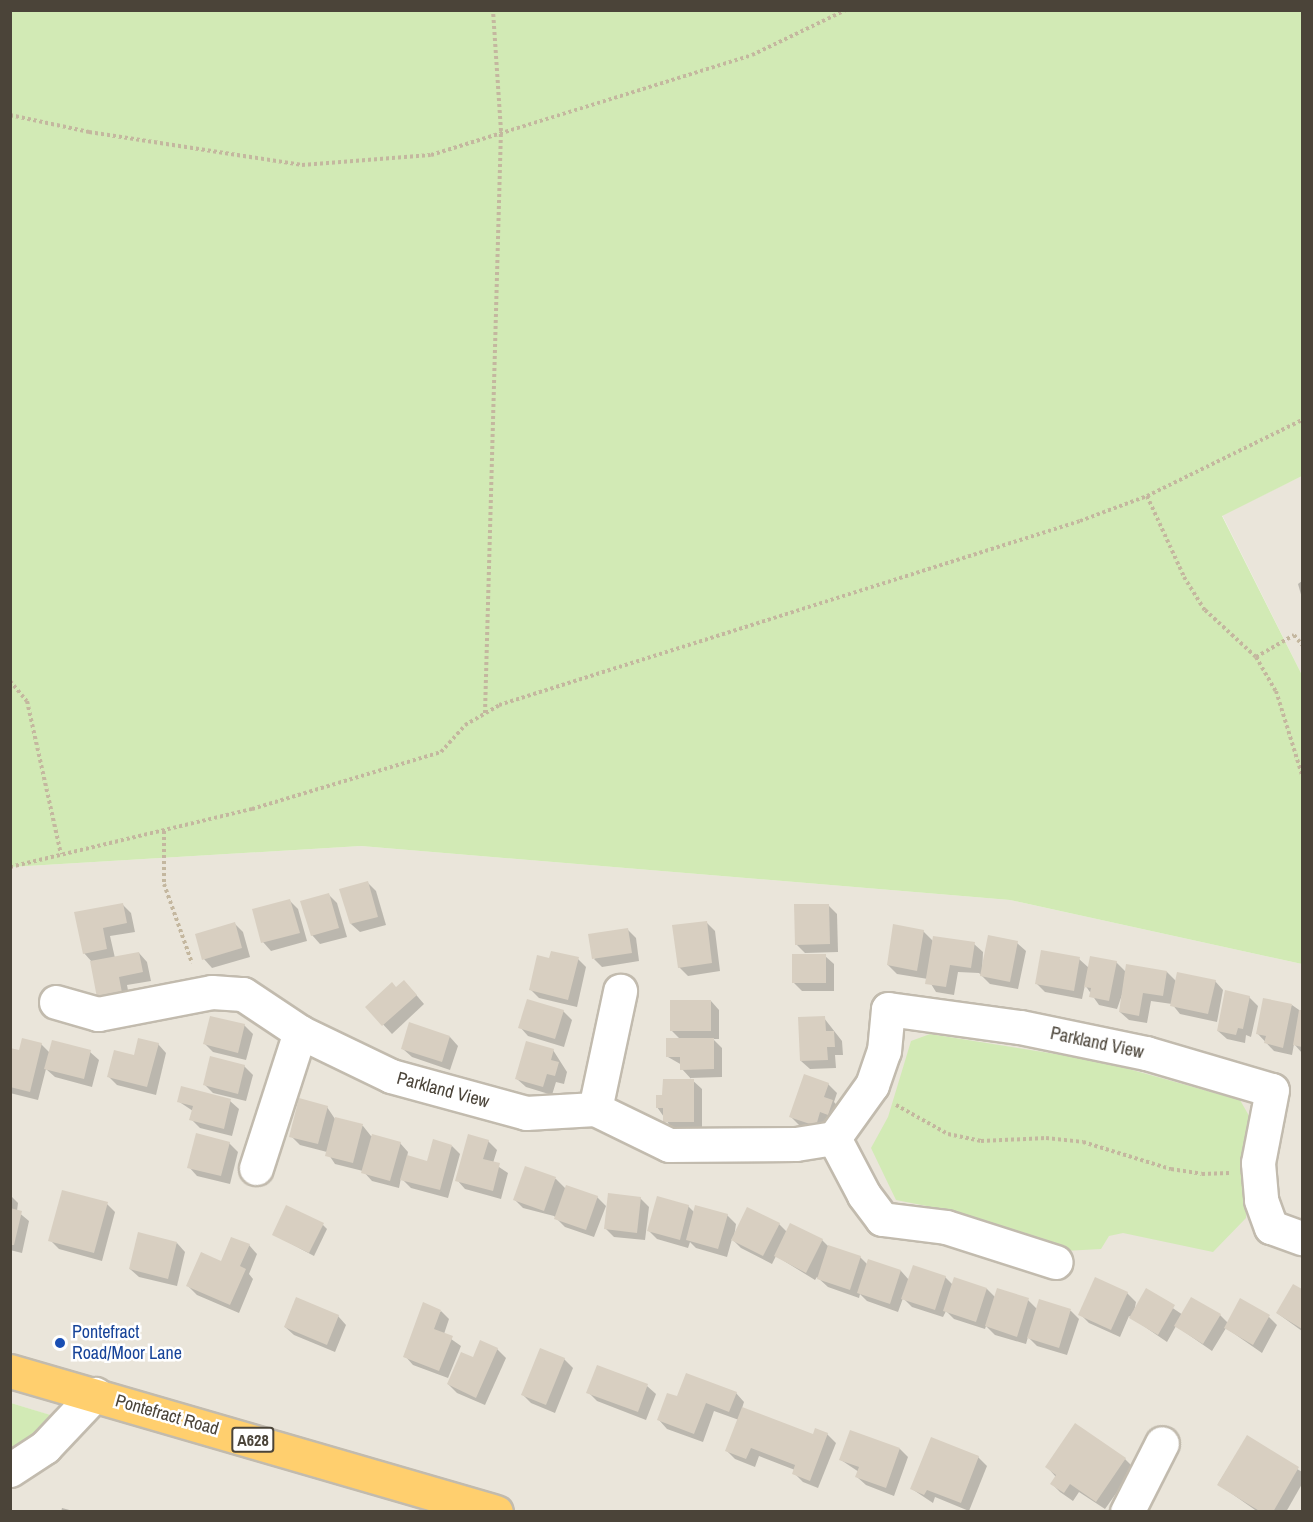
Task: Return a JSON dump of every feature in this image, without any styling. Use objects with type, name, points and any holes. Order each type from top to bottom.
[{"type":"highway","name":"Pontefract Road","points":[[10,1371],[496,1512]]},
{"type":"street","points":[[595,1109],[620,991]]},
{"type":"street","name":"Parkland View","points":[[56,1002],[98,1014],[212,992],[243,993],[300,1032],[391,1076],[526,1113],[595,1109],[669,1145],[796,1144],[834,1137],[872,1084],[884,1051],[888,1010],[1020,1027],[1146,1053],[1272,1090],[1258,1163],[1261,1200],[1271,1227],[1302,1238]]},
{"type":"street","points":[[256,1168],[300,1032]]},
{"type":"street","points":[[834,1137],[864,1195],[882,1219],[946,1227],[1056,1262]]},
{"type":"street","points":[[10,1470],[45,1447],[95,1394]]},
{"type":"street","points":[[1127,1512],[1162,1443]]},
{"type":"path","points":[[485,714],[501,131],[493,10]]},
{"type":"path","points":[[10,115],[89,132],[302,165],[431,155],[501,131],[752,56],[846,10]]},
{"type":"path","points":[[10,867],[252,809],[441,752],[465,725],[499,705],[1080,521],[1147,496],[1302,420]]},
{"type":"path","points":[[1147,496],[1184,577],[1205,610],[1256,657],[1276,691],[1302,775]]},
{"type":"path","points":[[1256,657],[1294,635],[1302,645]]},
{"type":"path","points":[[10,681],[27,701],[61,855]]},
{"type":"path","points":[[164,831],[164,884],[188,958],[197,969]]},
{"type":"path","points":[[872,1084],[919,1120],[948,1134],[981,1141],[1046,1138],[1083,1142],[1202,1174],[1233,1173],[1258,1163]]},
{"type":"shaded area","points":[[1302,476],[1302,675],[1222,515]]},
{"type":"shaded area","points":[[361,846],[1010,900],[1302,964],[1302,1511],[11,1512],[10,1450],[56,1417],[11,1403],[11,867]]},
{"type":"green space","points":[[10,11],[1302,11],[1302,476],[1222,516],[1302,675],[1302,964],[1010,900],[361,846],[11,867]]},
{"type":"green space","points":[[930,1034],[1100,1061],[1240,1100],[1252,1121],[1246,1218],[1213,1252],[1123,1233],[1109,1236],[1101,1249],[1064,1251],[957,1212],[896,1200],[871,1148],[888,1117],[911,1041]]},
{"type":"green space","points":[[11,1403],[57,1417],[11,1450]]},
{"type":"building","points":[[368,881],[378,917],[350,924],[339,889]]},
{"type":"building","points":[[329,893],[339,928],[311,936],[300,901]]},
{"type":"building","points":[[290,899],[300,933],[261,943],[252,909]]},
{"type":"building","points":[[123,903],[127,923],[103,928],[107,949],[83,954],[74,912]]},
{"type":"building","points":[[794,904],[829,904],[830,944],[795,945]]},
{"type":"building","points":[[707,921],[712,963],[678,968],[672,925]]},
{"type":"building","points":[[235,922],[242,948],[202,960],[195,934]]},
{"type":"building","points":[[893,924],[924,930],[917,971],[887,965]]},
{"type":"building","points":[[628,928],[632,953],[592,959],[588,934]]},
{"type":"building","points":[[988,935],[1018,941],[1010,982],[980,976]]},
{"type":"building","points":[[933,936],[975,942],[971,968],[950,965],[946,987],[925,984]]},
{"type":"building","points":[[1041,950],[1080,957],[1074,991],[1035,984]]},
{"type":"building","points":[[551,951],[579,957],[568,1000],[529,990],[537,955],[549,958]]},
{"type":"building","points":[[139,952],[143,972],[119,977],[123,998],[98,1003],[90,961]]},
{"type":"building","points":[[792,954],[826,954],[826,983],[792,983]]},
{"type":"building","points":[[1090,956],[1117,961],[1109,1001],[1089,997],[1091,988],[1084,987]]},
{"type":"building","points":[[1126,964],[1167,971],[1163,996],[1143,993],[1139,1016],[1119,1012]]},
{"type":"building","points":[[1177,972],[1216,980],[1208,1014],[1170,1006]]},
{"type":"building","points":[[404,980],[417,995],[382,1026],[365,1007],[392,982],[396,987]]},
{"type":"building","points":[[1225,990],[1250,996],[1243,1029],[1238,1028],[1236,1035],[1217,1031]]},
{"type":"building","points":[[1263,998],[1292,1004],[1283,1048],[1264,1043],[1266,1036],[1256,1034]]},
{"type":"building","points":[[527,999],[564,1010],[555,1039],[518,1028]]},
{"type":"building","points":[[670,1000],[711,1000],[711,1031],[670,1031]]},
{"type":"building","points":[[1299,1010],[1302,1010],[1302,1047],[1293,1045]]},
{"type":"building","points":[[210,1016],[245,1024],[238,1053],[203,1044]]},
{"type":"building","points":[[825,1016],[826,1031],[834,1031],[835,1047],[827,1047],[828,1060],[800,1061],[798,1017]]},
{"type":"building","points":[[409,1022],[450,1036],[442,1062],[401,1049]]},
{"type":"building","points":[[22,1038],[42,1043],[30,1092],[10,1087],[10,1048],[19,1050]]},
{"type":"building","points":[[138,1038],[159,1043],[147,1087],[107,1077],[114,1050],[134,1055]]},
{"type":"building","points":[[666,1038],[714,1038],[714,1069],[680,1070],[680,1057],[666,1057]]},
{"type":"building","points":[[52,1040],[91,1050],[84,1079],[44,1069]]},
{"type":"building","points":[[526,1041],[554,1049],[551,1060],[559,1062],[555,1076],[547,1074],[543,1087],[515,1079]]},
{"type":"building","points":[[210,1056],[245,1065],[238,1094],[203,1085]]},
{"type":"building","points":[[804,1074],[829,1083],[824,1097],[833,1100],[828,1115],[820,1112],[816,1126],[789,1117]]},
{"type":"building","points":[[663,1079],[694,1079],[694,1122],[663,1122],[663,1108],[656,1108],[656,1095],[662,1095]]},
{"type":"building","points":[[181,1086],[231,1099],[224,1129],[189,1120],[193,1106],[177,1102]]},
{"type":"building","points":[[299,1098],[328,1106],[318,1144],[289,1137]]},
{"type":"building","points":[[335,1117],[363,1124],[353,1163],[325,1156]]},
{"type":"building","points":[[196,1133],[230,1142],[221,1176],[187,1168]]},
{"type":"building","points":[[372,1134],[401,1142],[390,1181],[361,1173]]},
{"type":"building","points":[[468,1134],[489,1140],[483,1159],[500,1163],[493,1191],[455,1181]]},
{"type":"building","points":[[433,1139],[452,1145],[440,1190],[400,1180],[407,1155],[427,1161]]},
{"type":"building","points":[[525,1166],[556,1177],[544,1211],[513,1200]]},
{"type":"building","points":[[566,1185],[598,1196],[586,1230],[554,1219]]},
{"type":"building","points":[[62,1190],[108,1202],[94,1253],[48,1241]]},
{"type":"building","points":[[608,1193],[641,1197],[637,1233],[604,1229]]},
{"type":"building","points":[[657,1196],[689,1205],[680,1240],[647,1231]]},
{"type":"building","points":[[286,1205],[324,1223],[309,1253],[272,1235]]},
{"type":"building","points":[[695,1205],[728,1214],[718,1249],[686,1240]]},
{"type":"building","points":[[747,1207],[780,1223],[763,1256],[731,1240]]},
{"type":"building","points":[[10,1208],[22,1211],[14,1245],[10,1245]]},
{"type":"building","points":[[790,1223],[823,1239],[806,1273],[774,1256]]},
{"type":"building","points":[[138,1232],[177,1242],[168,1279],[129,1269]]},
{"type":"building","points":[[231,1237],[250,1244],[240,1266],[246,1269],[230,1305],[186,1286],[201,1252],[221,1261]]},
{"type":"building","points":[[828,1245],[861,1256],[850,1290],[817,1279]]},
{"type":"building","points":[[868,1259],[901,1270],[890,1304],[857,1293]]},
{"type":"building","points":[[913,1265],[946,1276],[935,1310],[901,1299]]},
{"type":"building","points":[[954,1277],[987,1288],[976,1322],[943,1311]]},
{"type":"building","points":[[1095,1277],[1128,1292],[1111,1330],[1078,1315]]},
{"type":"building","points":[[1293,1284],[1302,1289],[1302,1329],[1276,1313]]},
{"type":"building","points":[[997,1288],[1029,1298],[1017,1337],[985,1326]]},
{"type":"building","points":[[1146,1288],[1175,1305],[1158,1335],[1129,1318]]},
{"type":"building","points":[[296,1297],[339,1315],[327,1345],[284,1327]]},
{"type":"building","points":[[1191,1297],[1221,1314],[1203,1344],[1174,1326]]},
{"type":"building","points":[[1240,1298],[1270,1315],[1253,1345],[1224,1328]]},
{"type":"building","points":[[1039,1299],[1071,1309],[1059,1348],[1027,1338]]},
{"type":"building","points":[[423,1302],[441,1310],[434,1329],[453,1336],[439,1371],[403,1357]]},
{"type":"building","points":[[480,1340],[498,1348],[476,1398],[447,1384],[461,1352],[473,1357]]},
{"type":"building","points":[[540,1348],[565,1358],[546,1405],[521,1395]]},
{"type":"building","points":[[597,1365],[648,1384],[638,1412],[586,1393]]},
{"type":"building","points":[[686,1373],[737,1392],[729,1412],[706,1403],[694,1434],[657,1420],[667,1393],[677,1396]]},
{"type":"building","points":[[742,1407],[813,1434],[815,1428],[828,1433],[810,1481],[792,1474],[795,1465],[751,1448],[746,1459],[725,1451]]},
{"type":"building","points":[[1075,1423],[1126,1458],[1096,1502],[1070,1484],[1064,1493],[1050,1484],[1056,1475],[1045,1467]]},
{"type":"building","points":[[850,1430],[900,1448],[886,1488],[855,1477],[859,1467],[839,1460]]},
{"type":"building","points":[[1247,1435],[1299,1467],[1273,1512],[1261,1512],[1217,1485]]},
{"type":"building","points":[[931,1437],[979,1456],[961,1503],[927,1490],[924,1495],[910,1489]]},
{"type":"place","name":"Pontefract Road/Moor Lane","points":[[60,1343]]}]
